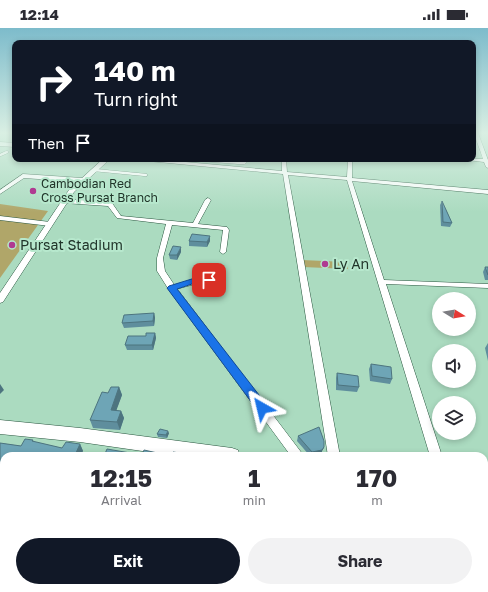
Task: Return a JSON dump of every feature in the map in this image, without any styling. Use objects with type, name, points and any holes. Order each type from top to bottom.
[{"type":"main road","points":[[0,427],[80,435],[203,452]]},
{"type":"street","points":[[476,160],[486,161],[488,167]]},
{"type":"street","points":[[0,300],[71,191],[103,162]]},
{"type":"street","points":[[200,162],[285,173],[488,192]]},
{"type":"street","points":[[284,162],[333,452]]},
{"type":"street","points":[[350,162],[349,179],[435,452]]},
{"type":"street","points":[[0,192],[23,176],[82,180]]},
{"type":"street","points":[[195,224],[208,200]]},
{"type":"street","points":[[64,201],[110,204],[119,217],[123,218],[224,228],[226,230],[223,252]]},
{"type":"street","points":[[0,218],[50,224]]},
{"type":"street","points":[[170,222],[160,258],[161,271],[172,288],[295,452]]},
{"type":"street","points":[[382,282],[488,286]]},
{"type":"lane","points":[[217,162],[245,162]]},
{"type":"lane","points":[[94,170],[146,175]]},
{"type":"lane","points":[[172,288],[202,280],[222,282]]},
{"type":"shaded area","name":"Pursat Stadium","points":[[0,204],[48,211],[0,278]]},
{"type":"shaded area","name":"Ly An","points":[[302,260],[346,262],[348,269],[303,267]]},
{"type":"building","points":[[442,201],[452,223],[443,222]]},
{"type":"building","points":[[192,234],[210,236],[207,242],[189,241]]},
{"type":"building","points":[[173,246],[181,247],[177,255],[169,255]]},
{"type":"building","points":[[485,267],[488,267],[488,275]]},
{"type":"building","points":[[154,313],[153,321],[122,323],[124,315]]},
{"type":"building","points":[[146,333],[155,333],[152,345],[125,345],[128,336],[146,336]]},
{"type":"building","points":[[371,364],[391,367],[392,379],[372,376]]},
{"type":"building","points":[[337,373],[358,376],[359,387],[338,385]]},
{"type":"building","points":[[111,387],[119,387],[111,410],[121,411],[117,422],[90,420],[102,392],[108,393]]},
{"type":"building","points":[[319,427],[324,441],[324,447],[322,450],[312,452],[298,436]]},
{"type":"building","points":[[160,429],[168,431],[166,435],[157,434]]},
{"type":"building","points":[[25,439],[62,448],[66,442],[80,444],[76,452],[0,452],[0,443],[21,446]]},
{"type":"building","points":[[107,449],[124,452],[106,452]]},
{"type":"place","name":"Cambodian Red Cross Pursat Branch","points":[[33,191]]},
{"type":"place","name":"Pursat Stadium","points":[[12,245]]},
{"type":"place","name":"Ly An","points":[[325,264]]},
{"type":"route","points":[[209,280],[195,281],[172,288],[262,408]]}]
